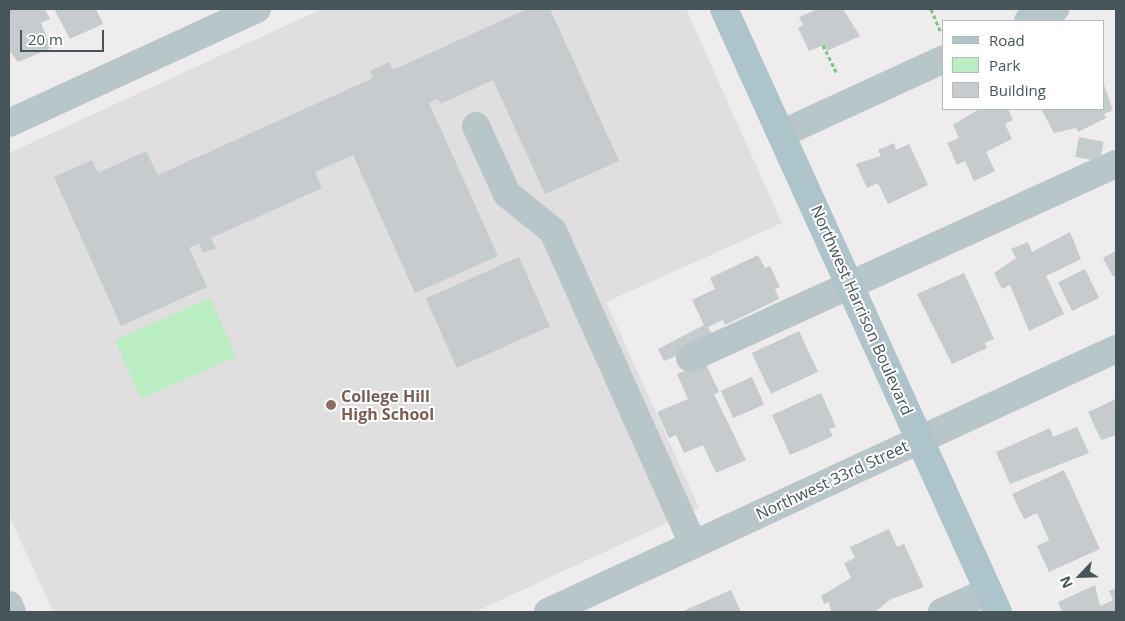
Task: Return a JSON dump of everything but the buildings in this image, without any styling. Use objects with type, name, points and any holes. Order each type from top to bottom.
[{"type":"main road","name":"Northwest Harrison Boulevard","points":[[724,9],[852,286],[994,602]]},
{"type":"street","points":[[1030,20],[1056,9]]},
{"type":"street","points":[[9,123],[241,12]]},
{"type":"street","points":[[781,134],[942,61]]},
{"type":"street","points":[[476,126],[507,194],[553,231],[693,544]]},
{"type":"street","points":[[690,358],[852,286],[1116,164]]},
{"type":"street","name":"Northwest 33rd Street","points":[[548,612],[1116,349]]},
{"type":"street","points":[[942,612],[994,602]]},
{"type":"street","points":[[9,605],[12,612]]},
{"type":"path","points":[[931,9],[942,33]]},
{"type":"path","points":[[823,45],[837,74]]},
{"type":"shaded area","name":"College Hill High School","points":[[322,9],[686,9],[782,223],[606,302],[699,508],[475,612],[53,612],[9,515],[9,153]]},
{"type":"green space","points":[[210,298],[236,356],[141,399],[115,340]]},
{"type":"place","name":"College Hill High School","points":[[331,405]]}]
